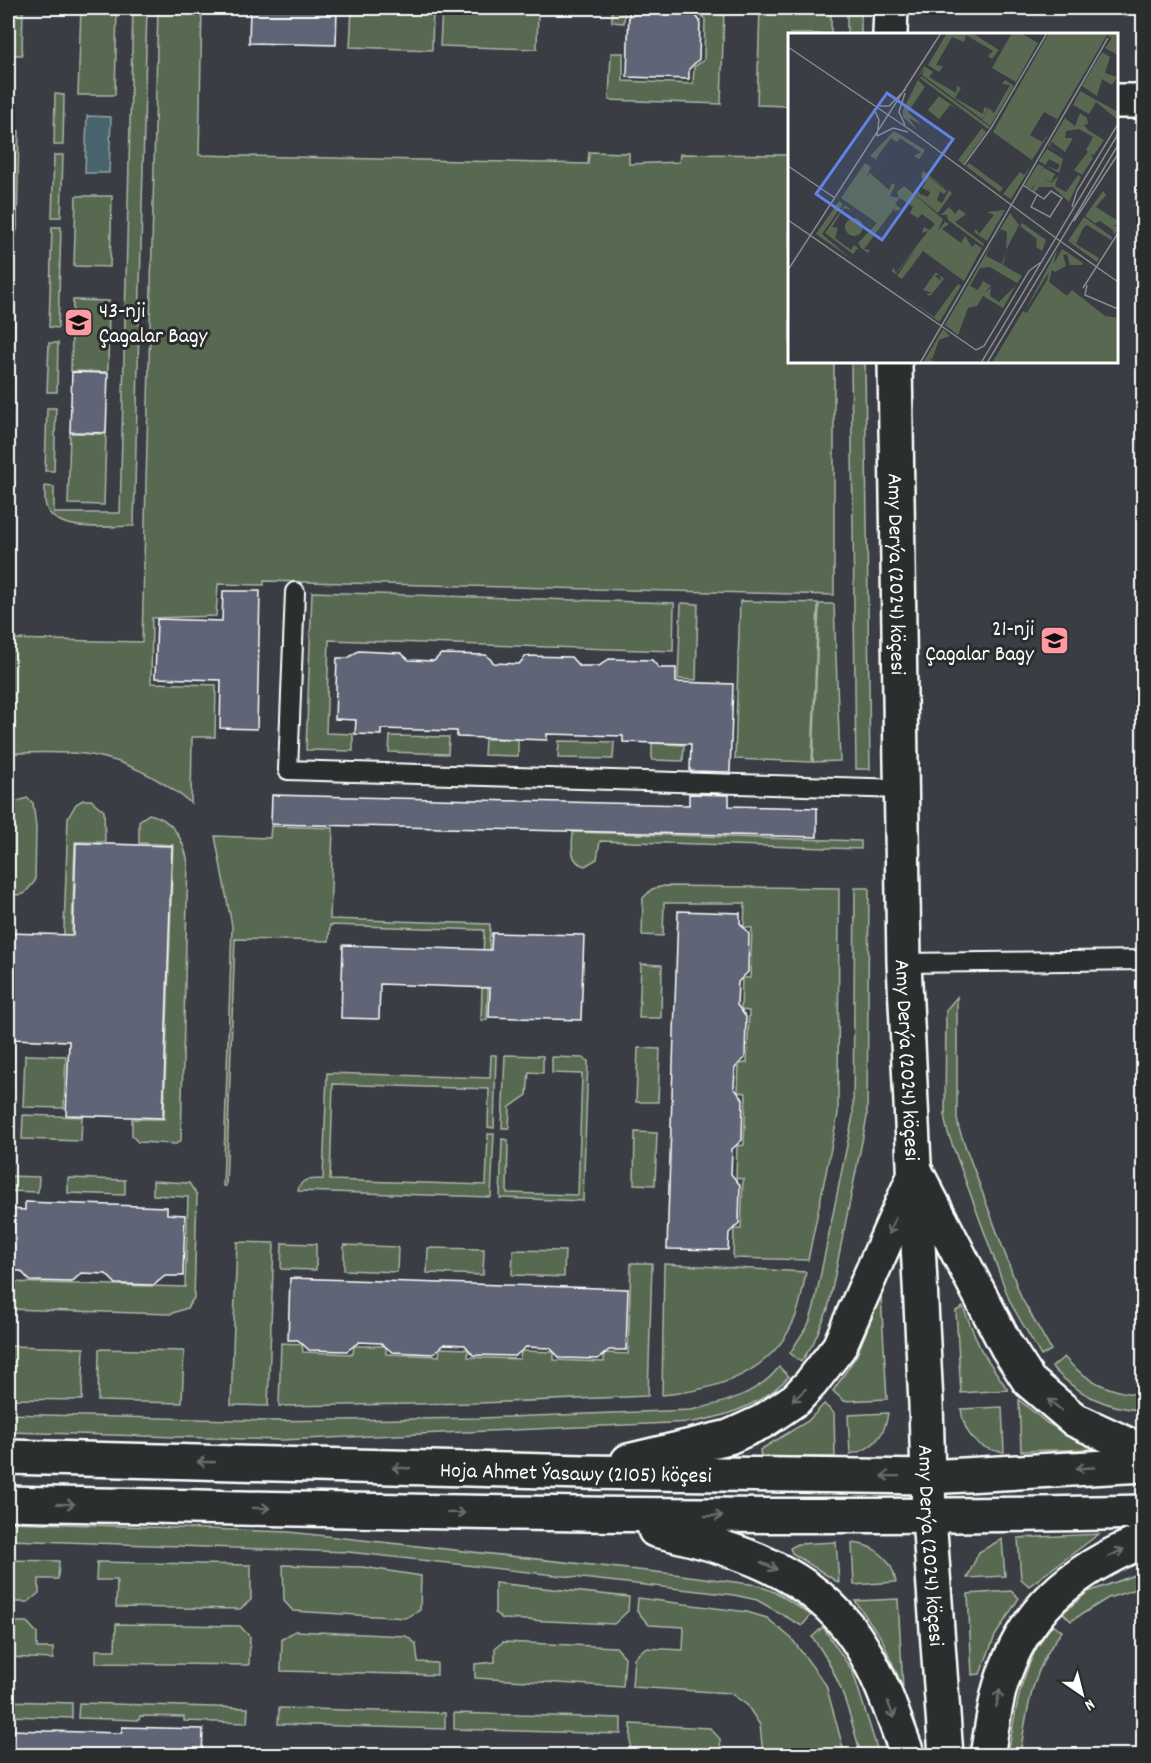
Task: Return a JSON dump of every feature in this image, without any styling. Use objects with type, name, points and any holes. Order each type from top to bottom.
[{"type":"main road","points":[[891,8],[891,33]]},
{"type":"main road","points":[[1118,101],[1143,101]]},
{"type":"main road","name":"Amy Derýa (2024) köçesi","points":[[895,363],[904,963],[916,1172],[929,1517],[946,1755]]},
{"type":"main road","points":[[916,1172],[1007,1347],[1029,1381],[1075,1420],[1143,1452]]},
{"type":"main road","points":[[584,1473],[729,1437],[762,1422],[796,1398],[839,1347],[916,1172]]},
{"type":"main road","name":"Hoja Ahmet Ýasawy (2105) köçesi","points":[[8,1457],[584,1473],[928,1477],[1143,1465]]},
{"type":"main road","name":"Hoja Ahmet Ýasawy (2105) köçesi","points":[[8,1503],[592,1516],[929,1517],[1143,1512]]},
{"type":"main road","points":[[592,1516],[702,1540],[769,1565],[812,1589],[832,1607],[857,1639],[885,1694],[908,1755]]},
{"type":"main road","points":[[987,1755],[1000,1688],[1024,1630],[1042,1606],[1070,1581],[1116,1552],[1143,1541]]},
{"type":"lane","points":[[295,592],[288,770],[902,789]]},
{"type":"lane","points":[[904,963],[1143,960]]},
{"type":"green space","points":[[14,8],[23,8],[22,55],[13,55]]},
{"type":"green space","points":[[81,8],[117,8],[115,95],[78,95]]},
{"type":"green space","points":[[133,8],[147,8],[134,526],[84,527],[60,521],[51,515],[45,504],[45,486],[54,487],[54,513],[120,513]]},
{"type":"green space","points":[[158,8],[202,8],[199,155],[588,164],[589,152],[629,153],[629,164],[679,162],[680,154],[788,155],[788,363],[834,363],[834,595],[264,581],[264,585],[218,584],[216,616],[152,618],[151,683],[216,685],[215,737],[192,737],[191,803],[144,773],[105,758],[70,753],[8,753],[8,639],[142,642]]},
{"type":"green space","points":[[352,8],[433,8],[432,50],[350,47]]},
{"type":"green space","points":[[442,8],[538,8],[537,49],[440,46]]},
{"type":"green space","points":[[612,8],[625,8],[624,23],[612,22]]},
{"type":"green space","points":[[696,8],[724,8],[721,104],[609,100],[611,53],[623,53],[623,81],[693,84],[694,67],[704,60],[705,19],[696,11]]},
{"type":"green space","points":[[760,8],[831,8],[831,33],[788,33],[788,106],[757,105]]},
{"type":"green space","points":[[847,8],[861,8],[861,33],[847,33]]},
{"type":"green space","points":[[55,94],[64,95],[63,145],[54,145]]},
{"type":"green space","points":[[11,130],[19,131],[17,229],[15,238],[8,247]]},
{"type":"green space","points":[[54,155],[63,155],[61,217],[52,217]]},
{"type":"green space","points":[[76,196],[112,196],[110,267],[74,266]]},
{"type":"green space","points":[[52,227],[61,227],[58,328],[49,327]]},
{"type":"green space","points":[[8,292],[15,305],[14,348],[8,348]]},
{"type":"green space","points":[[73,300],[109,301],[108,372],[71,371]]},
{"type":"green space","points":[[49,343],[58,343],[57,392],[47,392]]},
{"type":"green space","points":[[851,363],[865,363],[870,769],[856,769]]},
{"type":"green space","points":[[8,364],[14,364],[13,397],[8,397]]},
{"type":"green space","points":[[47,408],[56,408],[54,471],[45,471]]},
{"type":"green space","points":[[8,414],[12,414],[11,471],[8,471]]},
{"type":"green space","points":[[70,433],[106,434],[104,505],[68,504]]},
{"type":"green space","points":[[312,592],[674,603],[673,651],[329,640],[326,733],[353,734],[353,751],[306,750]]},
{"type":"green space","points":[[740,601],[818,603],[812,762],[735,759]]},
{"type":"green space","points":[[681,603],[698,604],[696,680],[678,679]]},
{"type":"green space","points":[[819,604],[834,604],[840,761],[813,762]]},
{"type":"green space","points":[[390,736],[449,737],[448,754],[389,752]]},
{"type":"green space","points":[[485,739],[518,739],[518,756],[484,755]]},
{"type":"green space","points":[[559,741],[614,742],[613,759],[558,758]]},
{"type":"green space","points":[[652,743],[684,745],[683,761],[652,760]]},
{"type":"green space","points":[[27,798],[33,803],[36,827],[35,881],[24,894],[8,896],[9,814],[12,803]]},
{"type":"green space","points":[[83,800],[91,800],[104,811],[105,842],[75,842],[68,1040],[60,1040],[68,818],[76,804]]},
{"type":"green space","points":[[149,814],[171,825],[184,847],[188,863],[181,1140],[176,1144],[138,1142],[132,1136],[132,1119],[164,1119],[173,845],[139,843],[139,821]]},
{"type":"green space","points":[[271,826],[333,828],[330,919],[490,924],[487,1020],[481,1020],[484,930],[330,925],[329,941],[235,939],[226,1186],[223,1186],[232,926],[215,836],[270,838]]},
{"type":"green space","points":[[573,832],[861,841],[861,849],[600,841],[597,859],[585,866],[576,861],[574,857]]},
{"type":"green space","points":[[664,886],[839,888],[838,1114],[808,1260],[733,1258],[734,1229],[741,1229],[743,1179],[736,1178],[737,1146],[744,1145],[746,1093],[738,1092],[739,1064],[747,1063],[749,1011],[741,1010],[742,978],[750,978],[752,928],[744,927],[745,903],[664,903],[663,936],[642,935],[643,898],[652,889]]},
{"type":"green space","points":[[855,888],[869,888],[867,1117],[828,1309],[813,1344],[801,1362],[790,1353],[809,1323],[814,1307],[853,1116]]},
{"type":"green space","points":[[641,964],[662,965],[661,1018],[639,1018]]},
{"type":"green space","points":[[957,997],[957,1119],[959,1129],[1021,1297],[1051,1350],[1041,1356],[1010,1302],[945,1121],[946,1010]]},
{"type":"green space","points":[[8,1045],[14,1046],[12,1114],[8,1114]]},
{"type":"green space","points":[[638,1048],[660,1049],[658,1102],[636,1102]]},
{"type":"green space","points":[[25,1055],[66,1056],[64,1108],[23,1107]]},
{"type":"green space","points":[[491,1055],[496,1055],[494,1128],[488,1127],[489,1089],[333,1084],[330,1180],[486,1185],[488,1134],[494,1134],[491,1197],[298,1191],[304,1181],[323,1179],[327,1073],[490,1078]]},
{"type":"green space","points":[[505,1055],[543,1056],[543,1073],[529,1072],[527,1095],[510,1107],[509,1128],[502,1128]]},
{"type":"green space","points":[[552,1057],[583,1058],[588,1061],[583,1201],[500,1198],[502,1139],[508,1140],[507,1193],[578,1195],[582,1074],[552,1073]]},
{"type":"green space","points":[[23,1115],[82,1117],[81,1141],[22,1139]]},
{"type":"green space","points":[[635,1132],[657,1133],[655,1185],[634,1184]]},
{"type":"green space","points":[[8,1176],[39,1177],[38,1192],[8,1191]]},
{"type":"green space","points":[[68,1178],[125,1180],[125,1195],[68,1193]]},
{"type":"green space","points":[[153,1181],[189,1183],[197,1195],[194,1298],[187,1308],[170,1314],[8,1309],[8,1282],[185,1287],[188,1197],[153,1195]]},
{"type":"green space","points":[[237,1242],[274,1243],[268,1406],[231,1405]]},
{"type":"green space","points":[[282,1243],[316,1244],[316,1270],[281,1269]]},
{"type":"green space","points":[[344,1245],[398,1247],[397,1272],[344,1270]]},
{"type":"green space","points":[[428,1248],[484,1249],[483,1275],[427,1273]]},
{"type":"green space","points":[[513,1250],[565,1251],[564,1277],[512,1275]]},
{"type":"green space","points":[[631,1263],[652,1263],[648,1396],[480,1403],[279,1406],[281,1343],[302,1344],[303,1352],[353,1354],[354,1346],[386,1346],[386,1354],[439,1356],[440,1348],[468,1349],[468,1357],[520,1359],[521,1351],[554,1352],[554,1360],[604,1362],[604,1353],[628,1354]]},
{"type":"green space","points":[[664,1264],[806,1272],[795,1318],[785,1337],[757,1366],[722,1383],[682,1393],[662,1395]]},
{"type":"green space","points":[[881,1295],[887,1399],[844,1401],[833,1391],[857,1355]]},
{"type":"green space","points":[[963,1307],[981,1350],[1008,1390],[961,1393],[956,1311]]},
{"type":"green space","points":[[8,1346],[84,1348],[82,1400],[8,1399]]},
{"type":"green space","points":[[99,1349],[184,1351],[182,1403],[98,1401]]},
{"type":"green space","points":[[1064,1357],[1081,1373],[1100,1384],[1121,1392],[1143,1395],[1143,1410],[1105,1403],[1071,1385],[1052,1367]]},
{"type":"green space","points":[[779,1367],[789,1376],[769,1394],[733,1412],[693,1422],[281,1440],[8,1432],[8,1414],[268,1421],[480,1418],[691,1410],[715,1405],[750,1391],[771,1376]]},
{"type":"green space","points":[[1019,1400],[1047,1423],[1100,1449],[1021,1451]]},
{"type":"green space","points":[[824,1404],[834,1413],[835,1457],[761,1457],[760,1450],[808,1421]]},
{"type":"green space","points":[[1002,1407],[1004,1452],[986,1448],[974,1440],[965,1426],[961,1409]]},
{"type":"green space","points":[[888,1413],[884,1429],[876,1441],[865,1449],[850,1454],[848,1415]]},
{"type":"green space","points":[[8,1522],[289,1532],[674,1574],[757,1585],[779,1594],[811,1615],[802,1626],[757,1600],[734,1595],[348,1552],[8,1540]]},
{"type":"green space","points":[[1099,1534],[1029,1586],[1021,1579],[1018,1538]]},
{"type":"green space","points":[[1002,1539],[1005,1576],[967,1578],[979,1552]]},
{"type":"green space","points":[[836,1542],[839,1583],[792,1553],[790,1548],[798,1544]]},
{"type":"green space","points":[[852,1543],[868,1547],[881,1554],[891,1566],[896,1582],[854,1585]]},
{"type":"green space","points":[[8,1560],[59,1561],[58,1579],[39,1579],[39,1593],[28,1602],[8,1602]]},
{"type":"green space","points":[[97,1562],[251,1565],[251,1600],[240,1609],[116,1607],[117,1580],[96,1580]]},
{"type":"green space","points":[[283,1565],[363,1567],[421,1576],[420,1610],[406,1618],[293,1611],[284,1601]]},
{"type":"green space","points":[[1143,1572],[1143,1587],[1108,1598],[1071,1621],[1063,1613],[1088,1592]]},
{"type":"green space","points":[[495,1583],[629,1597],[628,1611],[614,1624],[503,1619],[495,1613]]},
{"type":"green space","points":[[1011,1591],[1019,1598],[995,1636],[980,1674],[972,1675],[968,1594]]},
{"type":"green space","points":[[638,1598],[747,1612],[767,1618],[792,1639],[826,1685],[845,1755],[763,1755],[760,1725],[747,1705],[730,1693],[632,1687],[634,1658],[645,1648],[683,1650],[684,1627],[649,1625],[637,1611]]},
{"type":"green space","points":[[898,1599],[903,1688],[882,1639],[855,1601]]},
{"type":"green space","points":[[8,1622],[27,1622],[37,1633],[37,1648],[53,1648],[53,1659],[8,1657]]},
{"type":"green space","points":[[116,1624],[240,1626],[250,1637],[249,1665],[96,1663],[96,1650],[115,1650]]},
{"type":"green space","points":[[1053,1624],[1062,1631],[1037,1675],[1028,1706],[1020,1755],[1008,1755],[1017,1703],[1027,1670],[1042,1639]]},
{"type":"green space","points":[[823,1627],[853,1672],[879,1755],[861,1755],[837,1679],[812,1637]]},
{"type":"green space","points":[[295,1631],[406,1636],[416,1644],[418,1662],[437,1663],[437,1675],[281,1671],[282,1639]]},
{"type":"green space","points":[[503,1642],[616,1647],[625,1657],[623,1687],[475,1678],[475,1664],[495,1662],[495,1648]]},
{"type":"green space","points":[[8,1701],[72,1703],[72,1718],[8,1716]]},
{"type":"green space","points":[[79,1703],[248,1708],[247,1723],[184,1721],[184,1717],[140,1716],[139,1720],[78,1718]]},
{"type":"green space","points":[[279,1708],[445,1713],[445,1729],[278,1724]]},
{"type":"green space","points":[[454,1713],[621,1718],[621,1734],[454,1729]]},
{"type":"green space","points":[[631,1724],[710,1728],[720,1739],[721,1755],[630,1755]]},
{"type":"water","points":[[87,116],[111,117],[109,173],[85,173]]},
{"type":"building","points":[[250,8],[337,8],[336,45],[249,43]]},
{"type":"building","points":[[629,8],[690,8],[700,21],[699,59],[689,69],[689,79],[627,77]]},
{"type":"building","points":[[72,372],[108,373],[106,433],[70,432]]},
{"type":"building","points":[[223,591],[260,591],[257,729],[220,728],[221,680],[155,678],[157,619],[222,621]]},
{"type":"building","points":[[358,651],[401,653],[409,660],[434,661],[441,654],[486,655],[494,663],[519,664],[526,656],[571,657],[579,666],[599,666],[609,659],[652,660],[659,668],[676,668],[676,682],[733,684],[730,772],[690,771],[691,744],[623,742],[623,736],[547,734],[547,740],[457,737],[457,731],[381,729],[381,735],[355,734],[356,720],[335,719],[337,658],[348,658]]},
{"type":"building","points":[[689,794],[729,795],[729,806],[817,808],[817,837],[271,824],[272,795],[689,805]]},
{"type":"building","points":[[76,843],[172,846],[163,1118],[66,1115],[69,1041],[8,1039],[8,933],[73,935]]},
{"type":"building","points":[[678,911],[740,913],[740,923],[749,934],[748,972],[738,982],[737,1005],[746,1017],[745,1058],[735,1068],[734,1088],[743,1099],[742,1140],[732,1149],[731,1174],[740,1185],[739,1223],[729,1233],[728,1250],[667,1249]]},
{"type":"building","points":[[492,933],[584,935],[581,1020],[489,1017],[490,988],[380,984],[379,1019],[341,1018],[343,945],[491,950]]},
{"type":"building","points":[[25,1202],[167,1207],[167,1214],[185,1215],[183,1276],[165,1276],[154,1285],[116,1284],[106,1274],[81,1273],[72,1282],[30,1281],[21,1271],[8,1271],[8,1209],[25,1210]]},
{"type":"building","points":[[290,1278],[628,1289],[626,1350],[609,1350],[598,1359],[560,1358],[550,1348],[526,1347],[515,1356],[473,1355],[465,1345],[444,1344],[433,1354],[392,1352],[381,1343],[359,1342],[347,1351],[309,1350],[298,1340],[288,1340]]},
{"type":"building","points":[[122,1727],[203,1729],[202,1755],[8,1755],[8,1730],[122,1733]]},
{"type":"place","name":"43-nji Çagalar Bagy","points":[[78,322]]},
{"type":"place","name":"21-nji Çagalar Bagy","points":[[1055,640]]}]
